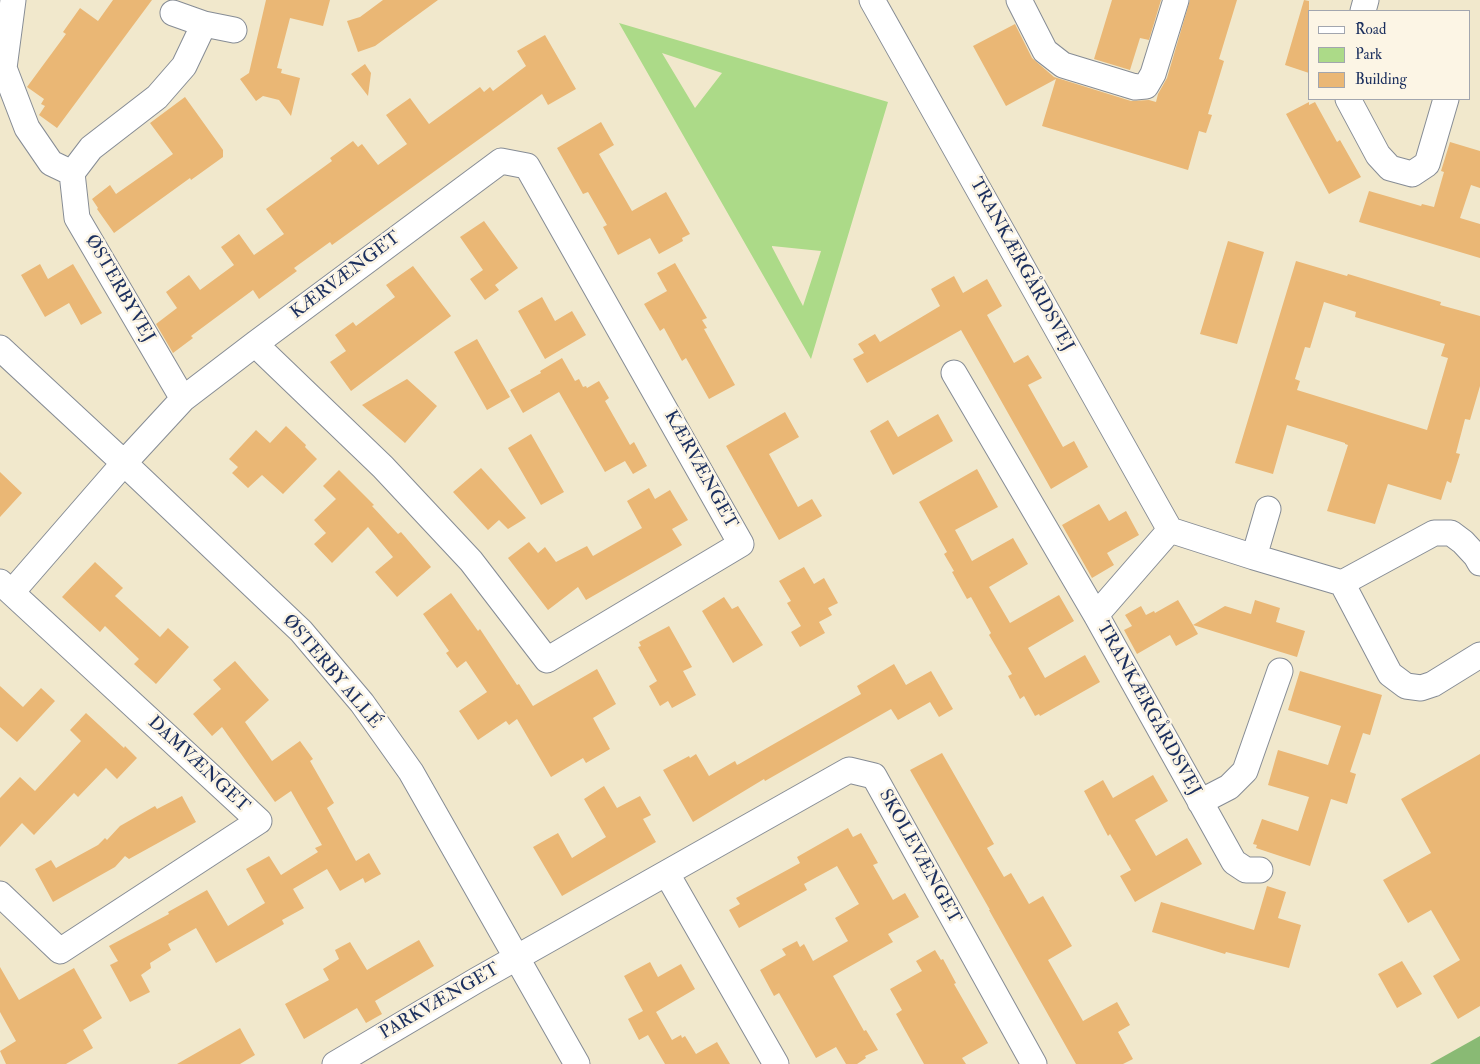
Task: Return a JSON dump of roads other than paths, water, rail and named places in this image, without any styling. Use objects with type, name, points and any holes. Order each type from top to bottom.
[{"type":"street","points":[[13,0],[4,68],[27,128],[51,163],[72,173],[91,148],[157,97],[184,66],[204,24]]},
{"type":"street","name":"TRANKÆRGÅRDSVEJ","points":[[872,0],[1170,530],[1096,615]]},
{"type":"street","points":[[1019,0],[1045,51],[1062,65],[1135,87],[1146,86],[1154,74],[1176,0]]},
{"type":"street","points":[[173,13],[204,24],[234,30]]},
{"type":"street","points":[[1349,100],[1378,156],[1390,168],[1412,174],[1427,164],[1446,100]]},
{"type":"street","name":"KÆRVÆNGET","points":[[124,463],[183,399],[255,344],[501,161],[527,166],[741,544],[547,660],[464,554],[383,467],[255,344]]},
{"type":"street","name":"ØSTERBYVEJ","points":[[72,173],[77,218],[183,399]]},
{"type":"street","name":"ØSTERBY ALLÉ","points":[[0,348],[301,631],[362,703],[411,772],[577,1064]]},
{"type":"street","name":"TRANKÆRGÅRDSVEJ","points":[[954,373],[1096,615],[1234,862],[1246,870],[1260,870]]},
{"type":"street","name":"DAMVÆNGET","points":[[0,894],[60,951],[259,821],[6,587],[124,463]]},
{"type":"street","points":[[1254,557],[1268,510]]},
{"type":"street","points":[[1170,530],[1342,583],[1434,533],[1451,534],[1464,542],[1480,563]]},
{"type":"street","points":[[1342,583],[1390,674],[1406,686],[1421,688],[1433,684],[1480,655]]},
{"type":"street","name":"TRANKÆRGÅRDSVEJ","points":[[1200,802],[1229,787],[1245,771],[1280,671]]},
{"type":"street","name":"SKOLEVÆNGET","points":[[516,958],[849,770],[874,776],[1034,1064]]},
{"type":"street","points":[[667,874],[776,1064]]},
{"type":"street","name":"PARKVÆNGET","points":[[335,1064],[368,1056],[516,958]]}]
